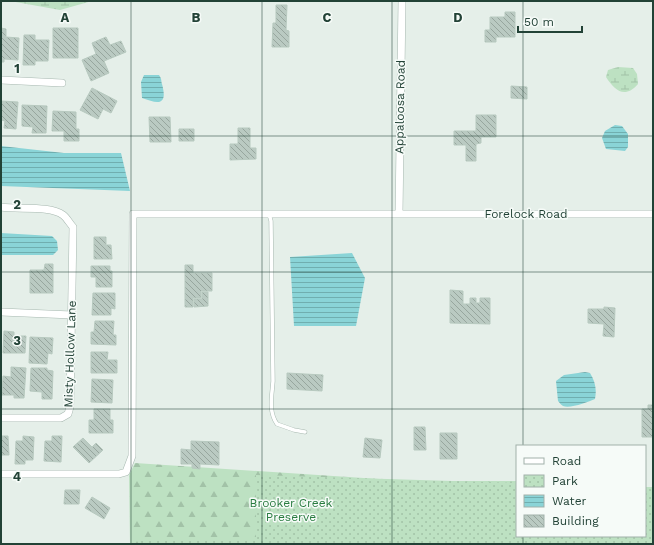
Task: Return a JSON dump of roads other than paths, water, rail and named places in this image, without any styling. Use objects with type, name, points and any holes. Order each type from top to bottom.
[{"type":"street","name":"Appaloosa Road","points":[[399,214],[402,1]]},
{"type":"street","points":[[1,80],[62,83]]},
{"type":"street","name":"Misty Hollow Lane","points":[[1,207],[11,209],[48,209],[63,215],[73,227],[70,407],[68,414],[61,418],[1,418]]},
{"type":"street","name":"Forelock Road","points":[[1,474],[119,474],[126,472],[132,456],[133,214],[653,214]]},
{"type":"street","points":[[1,312],[72,314]]},
{"type":"lane","points":[[269,214],[271,221],[272,414],[277,424],[294,430],[306,432]]},
{"type":"water","points":[[144,75],[160,76],[164,91],[163,100],[157,102],[142,98],[141,82]]},
{"type":"water","points":[[615,125],[622,126],[628,134],[628,147],[625,151],[606,149],[602,138],[605,131]]},
{"type":"water","points":[[1,146],[64,153],[121,153],[130,191],[1,186]]},
{"type":"water","points":[[1,233],[52,236],[57,241],[58,250],[53,255],[1,255]]},
{"type":"water","points":[[352,253],[365,278],[356,326],[294,326],[290,257]]},
{"type":"water","points":[[585,372],[590,373],[593,379],[596,388],[595,399],[574,406],[562,406],[558,401],[556,381],[564,375]]},
{"type":"park label","name":"Brooker Creek Preserve","points":[[291,510]]}]
